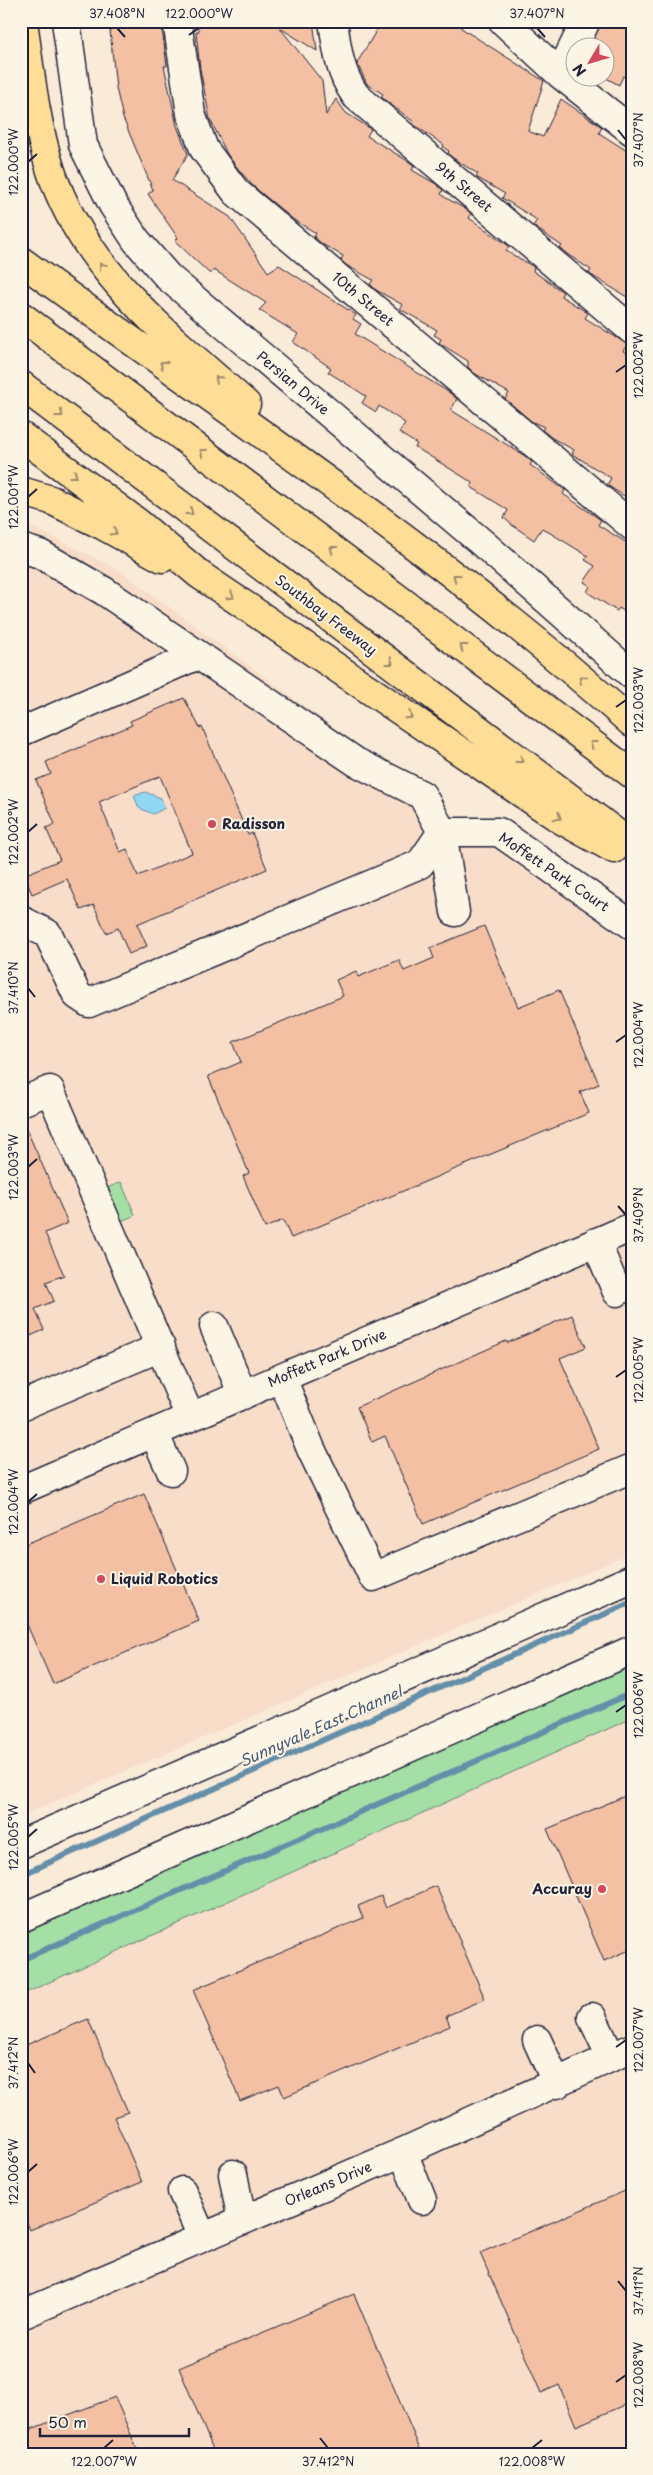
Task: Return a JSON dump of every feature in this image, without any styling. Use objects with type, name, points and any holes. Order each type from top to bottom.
[{"type":"highway","points":[[23,21],[37,118],[51,171],[71,218],[94,257],[123,291],[154,321],[332,483]]},
{"type":"highway","points":[[21,261],[332,483],[503,612],[632,723]]},
{"type":"highway","points":[[21,316],[632,774]]},
{"type":"highway","name":"Southbay Freeway","points":[[21,385],[632,845]]},
{"type":"highway","points":[[21,436],[138,523],[200,575],[560,818],[632,860]]},
{"type":"highway","points":[[21,491],[51,500],[102,524],[150,553],[200,575]]},
{"type":"street","name":"Persian Drive","points":[[66,21],[83,145],[112,205],[136,240],[168,277],[487,547],[632,675]]},
{"type":"street","name":"10th Street","points":[[177,21],[191,114],[204,149],[236,192],[632,526]]},
{"type":"street","name":"9th Street","points":[[333,21],[340,66],[346,82],[356,96],[632,330]]},
{"type":"street","points":[[503,21],[560,74],[632,131]]},
{"type":"street","points":[[560,74],[586,21]]},
{"type":"street","points":[[21,548],[40,554],[104,591],[356,762],[422,796],[442,832],[456,912]]},
{"type":"street","points":[[21,732],[198,655]]},
{"type":"street","points":[[21,920],[48,934],[77,995],[89,1004],[420,864],[442,832]]},
{"type":"street","name":"Moffett Park Court","points":[[442,832],[499,832],[632,925]]},
{"type":"street","points":[[21,1102],[50,1090],[190,1417]]},
{"type":"street","name":"Moffett Park Drive","points":[[21,1490],[632,1227]]},
{"type":"street","points":[[596,1242],[617,1292]]},
{"type":"street","points":[[214,1326],[243,1395]]},
{"type":"street","points":[[21,1406],[161,1347]]},
{"type":"street","points":[[282,1378],[311,1449],[373,1577],[630,1469]]},
{"type":"street","points":[[154,1433],[171,1471]]},
{"type":"street","points":[[21,1844],[632,1579]]},
{"type":"street","points":[[21,1918],[632,1650]]},
{"type":"street","points":[[592,2017],[621,2053]]},
{"type":"street","points":[[538,2040],[557,2084]]},
{"type":"street","name":"Orleans Drive","points":[[24,2307],[242,2221],[557,2084],[621,2053]]},
{"type":"street","points":[[403,2152],[422,2200]]},
{"type":"street","points":[[233,2174],[242,2221]]},
{"type":"street","points":[[182,2191],[202,2237]]},
{"type":"shaded area","points":[[21,521],[120,571],[632,946],[632,1553],[21,1816]]},
{"type":"shaded area","points":[[632,1718],[632,2454],[21,2454],[21,1995]]},
{"type":"green space","points":[[121,1182],[135,1215],[99,1231],[84,1198]]},
{"type":"green space","points":[[632,1665],[632,1718],[21,1995],[21,1928]]},
{"type":"water","points":[[145,792],[161,798],[165,808],[153,814],[139,808],[134,796]]},
{"type":"building","points":[[109,21],[161,21],[167,66],[164,66],[177,126],[188,154],[172,180],[230,217],[268,272],[279,265],[356,315],[353,319],[361,324],[355,334],[450,393],[457,399],[451,410],[525,456],[532,462],[530,465],[565,490],[563,494],[601,520],[598,525],[632,546],[632,616],[619,608],[617,611],[587,592],[590,586],[584,582],[595,566],[585,560],[588,556],[542,528],[534,540],[512,525],[504,518],[508,510],[471,487],[473,483],[415,447],[417,444],[399,433],[405,423],[379,406],[376,412],[362,403],[366,396],[328,372],[331,368],[293,342],[298,334],[259,310],[266,303],[214,270],[210,274],[175,241],[178,238],[148,194],[153,190],[123,118],[116,88]]},
{"type":"building","points":[[214,21],[313,21],[317,51],[280,28],[322,81],[326,115],[336,99],[346,113],[371,129],[367,136],[411,163],[414,166],[412,170],[436,184],[443,190],[441,194],[471,214],[469,218],[509,246],[506,251],[534,267],[533,271],[563,292],[561,296],[588,313],[585,318],[627,344],[623,351],[632,356],[632,501],[607,485],[611,478],[572,454],[574,450],[552,438],[542,430],[544,427],[531,421],[505,399],[509,393],[474,373],[468,367],[468,361],[439,343],[441,339],[434,335],[437,330],[400,309],[403,305],[376,290],[370,284],[373,280],[346,265],[341,260],[343,256],[322,244],[314,237],[316,233],[294,220],[254,187],[239,170],[227,154],[210,119],[200,69],[196,32],[199,31],[197,24]]},
{"type":"building","points":[[382,21],[465,21],[461,28],[544,81],[528,131],[543,137],[561,99],[602,127],[599,133],[632,154],[632,300],[591,275],[589,273],[591,270],[567,254],[560,248],[562,246],[533,226],[537,220],[502,198],[505,194],[476,177],[478,174],[448,154],[449,151],[443,147],[444,145],[413,124],[414,122],[381,97],[383,94],[367,84],[357,63]]},
{"type":"building","points":[[601,21],[632,21],[632,80],[623,76],[619,85],[616,83],[616,38],[594,38]]},
{"type":"building","name":"Radisson","points":[[184,698],[200,728],[202,727],[248,835],[252,833],[267,869],[137,924],[147,946],[129,954],[118,928],[106,933],[94,905],[81,910],[67,879],[32,894],[24,875],[60,860],[46,828],[55,824],[36,780],[51,774],[46,762],[132,725],[130,721]],"holes":[[[160,776],[192,853],[138,876],[127,849],[120,852],[99,802]]]},
{"type":"building","points":[[484,926],[518,1007],[559,990],[599,1084],[580,1092],[589,1113],[291,1238],[283,1220],[265,1228],[243,1176],[249,1173],[208,1076],[241,1062],[233,1042],[343,996],[336,980],[356,971],[358,977],[399,960],[404,971],[434,958],[430,948]]},
{"type":"building","points":[[21,1117],[68,1223],[45,1233],[64,1275],[46,1282],[54,1301],[35,1309],[44,1330],[21,1340]]},
{"type":"building","points":[[572,1315],[586,1347],[560,1358],[599,1449],[423,1524],[385,1436],[372,1442],[357,1407],[506,1341],[507,1343]]},
{"type":"building","name":"Liquid Robotics","points":[[144,1494],[199,1621],[53,1684],[21,1611],[21,1546]]},
{"type":"building","name":"Accuray","points":[[632,1793],[632,1949],[604,1961],[547,1829]]},
{"type":"building","points":[[436,1886],[485,1999],[446,2016],[450,2026],[284,2097],[279,2085],[240,2101],[193,1990],[363,1918],[358,1906],[381,1896],[386,1908]]},
{"type":"building","points":[[88,2019],[128,2112],[114,2117],[142,2182],[30,2230],[21,2209],[21,2047]]},
{"type":"building","points":[[632,2188],[632,2402],[576,2426],[559,2385],[541,2393],[480,2253]]},
{"type":"building","points":[[354,2294],[422,2454],[215,2454],[179,2368]]},
{"type":"building","points":[[115,2397],[139,2454],[21,2454],[21,2433]]},
{"type":"waterway","name":"Sunnyvale East Channel","points":[[21,1875],[632,1602]]},
{"type":"waterway","points":[[21,1960],[632,1693]]},
{"type":"place","name":"Radisson","points":[[212,824]]},
{"type":"place","name":"Liquid Robotics","points":[[101,1579]]},
{"type":"place","name":"Accuray","points":[[602,1889]]}]
